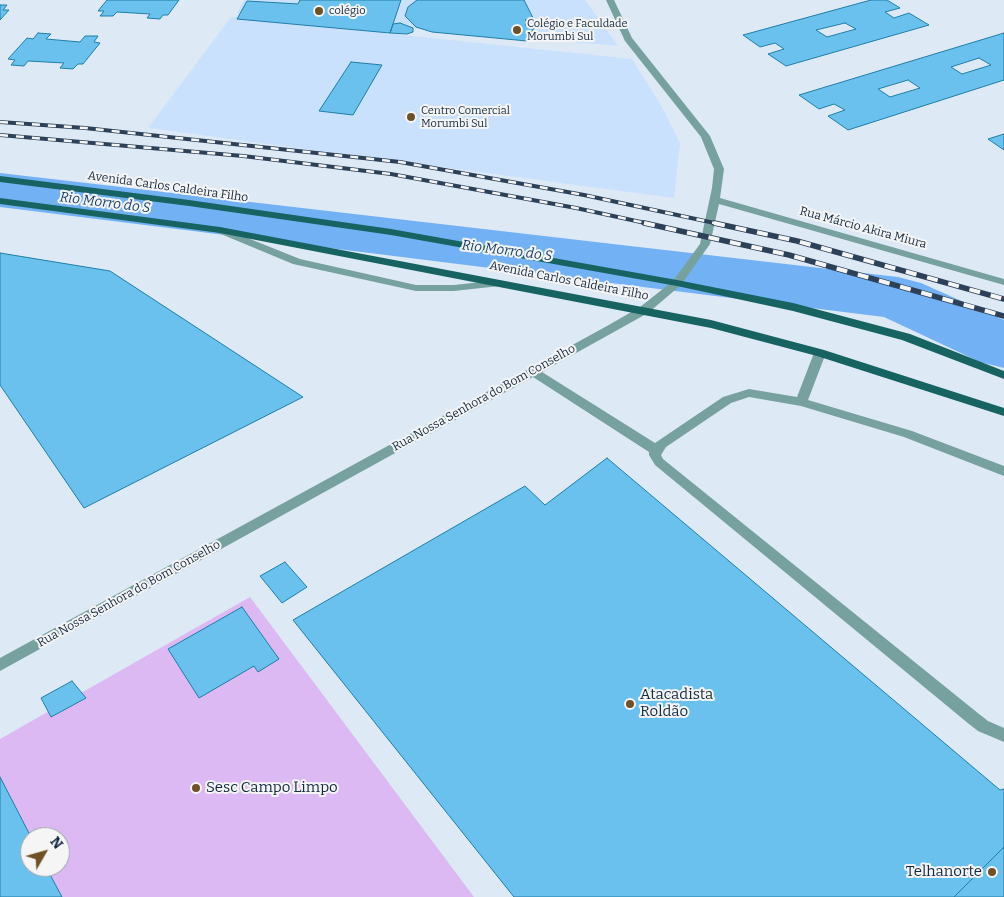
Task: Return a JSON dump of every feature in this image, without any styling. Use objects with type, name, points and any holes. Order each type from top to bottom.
[{"type":"main road","name":"Avenida Carlos Caldeira Filho","points":[[0,180],[189,203],[391,232],[677,283],[793,307],[906,337],[1004,375]]},
{"type":"main road","name":"Avenida Carlos Caldeira Filho","points":[[0,202],[220,230],[503,282],[711,324],[820,353],[1004,412]]},
{"type":"street","name":"Rua Nossa Senhora do Bom Conselho","points":[[0,665],[644,310],[677,283],[705,244],[715,200],[719,169],[705,136],[628,39],[610,0]]},
{"type":"street","name":"Rua Márcio Akira Miura","points":[[715,200],[1004,282]]},
{"type":"street","points":[[220,230],[277,256],[306,265],[416,288],[454,288],[503,282]]},
{"type":"street","points":[[801,402],[820,353]]},
{"type":"street","points":[[532,371],[656,450]]},
{"type":"street","points":[[1004,471],[908,434],[801,402],[749,393],[727,400],[662,444],[656,450],[655,455],[658,462],[666,469],[974,719],[983,726],[1004,735]]},
{"type":"shaded area","name":"Colégio e Faculdade Morumbi Sul","points":[[244,0],[585,0],[618,46],[237,13]]},
{"type":"shaded area","name":"Centro Comercial Morumbi Sul","points":[[231,17],[632,59],[662,107],[680,143],[674,198],[148,128]]},
{"type":"shaded area","name":"Sesc Campo Limpo","points":[[250,597],[474,897],[0,897],[0,739]]},
{"type":"building","points":[[107,0],[179,0],[168,15],[163,15],[160,19],[147,18],[150,14],[117,12],[113,16],[100,16],[104,11],[98,11]]},
{"type":"building","name":"colégio","points":[[300,0],[401,0],[390,33],[237,19],[247,1],[298,4]]},
{"type":"building","points":[[417,0],[524,0],[533,18],[525,20],[527,22],[525,25],[535,26],[527,41],[432,32],[416,27],[405,16],[408,7]]},
{"type":"building","points":[[871,0],[887,0],[900,8],[885,12],[894,18],[909,13],[929,25],[786,66],[768,54],[784,49],[775,43],[760,47],[743,35]],"holes":[[[845,23],[856,29],[827,37],[816,30]]]},
{"type":"building","points":[[0,5],[7,5],[3,10],[9,10],[0,20]]},
{"type":"building","points":[[400,23],[413,28],[413,32],[407,34],[390,33],[393,24]]},
{"type":"building","points":[[38,33],[51,34],[46,39],[80,42],[85,36],[98,36],[94,42],[100,43],[83,64],[78,64],[73,69],[60,68],[64,63],[28,61],[24,66],[11,65],[15,60],[8,59],[27,38],[33,39]]},
{"type":"building","points":[[1004,33],[1004,80],[848,130],[828,116],[845,110],[834,104],[819,109],[799,95]],"holes":[[[979,58],[991,65],[962,74],[951,67]],[[908,80],[920,88],[890,97],[878,89]]]},
{"type":"building","points":[[351,62],[382,65],[353,115],[319,111]]},
{"type":"building","points":[[1004,134],[1004,150],[988,139]]},
{"type":"building","points":[[0,253],[110,271],[303,397],[84,508],[0,385]]},
{"type":"building","name":"Atacadista Roldão","points":[[607,458],[1000,790],[1004,789],[1004,847],[954,897],[514,897],[293,620],[525,486],[545,505]]},
{"type":"building","points":[[285,562],[307,587],[282,603],[260,576]]},
{"type":"building","points":[[242,607],[279,659],[258,672],[254,666],[199,698],[168,649]]},
{"type":"building","points":[[72,681],[86,698],[51,717],[41,698]]},
{"type":"building","points":[[0,777],[26,827],[20,827],[20,877],[51,877],[62,897],[0,897]]},
{"type":"building","name":"Telhanorte","points":[[1004,847],[1004,897],[954,897]]},
{"type":"waterway","name":"Rio Morro do S","points":[[0,190],[898,298],[1004,346]]},
{"type":"railway","points":[[0,122],[85,128],[400,162],[584,195],[719,224]]},
{"type":"railway","points":[[0,135],[243,156],[391,174],[576,208],[650,224]]},
{"type":"railway","points":[[644,223],[789,255],[1004,316]]},
{"type":"railway","points":[[714,223],[797,241],[1004,299]]},
{"type":"place","name":"colégio","points":[[319,11]]},
{"type":"place","name":"Colégio e Faculdade Morumbi Sul","points":[[517,30]]},
{"type":"place","name":"Centro Comercial Morumbi Sul","points":[[411,117]]},
{"type":"place","name":"Atacadista Roldão","points":[[630,704]]},
{"type":"place","name":"Sesc Campo Limpo","points":[[196,788]]},
{"type":"place","name":"Telhanorte","points":[[992,872]]}]
